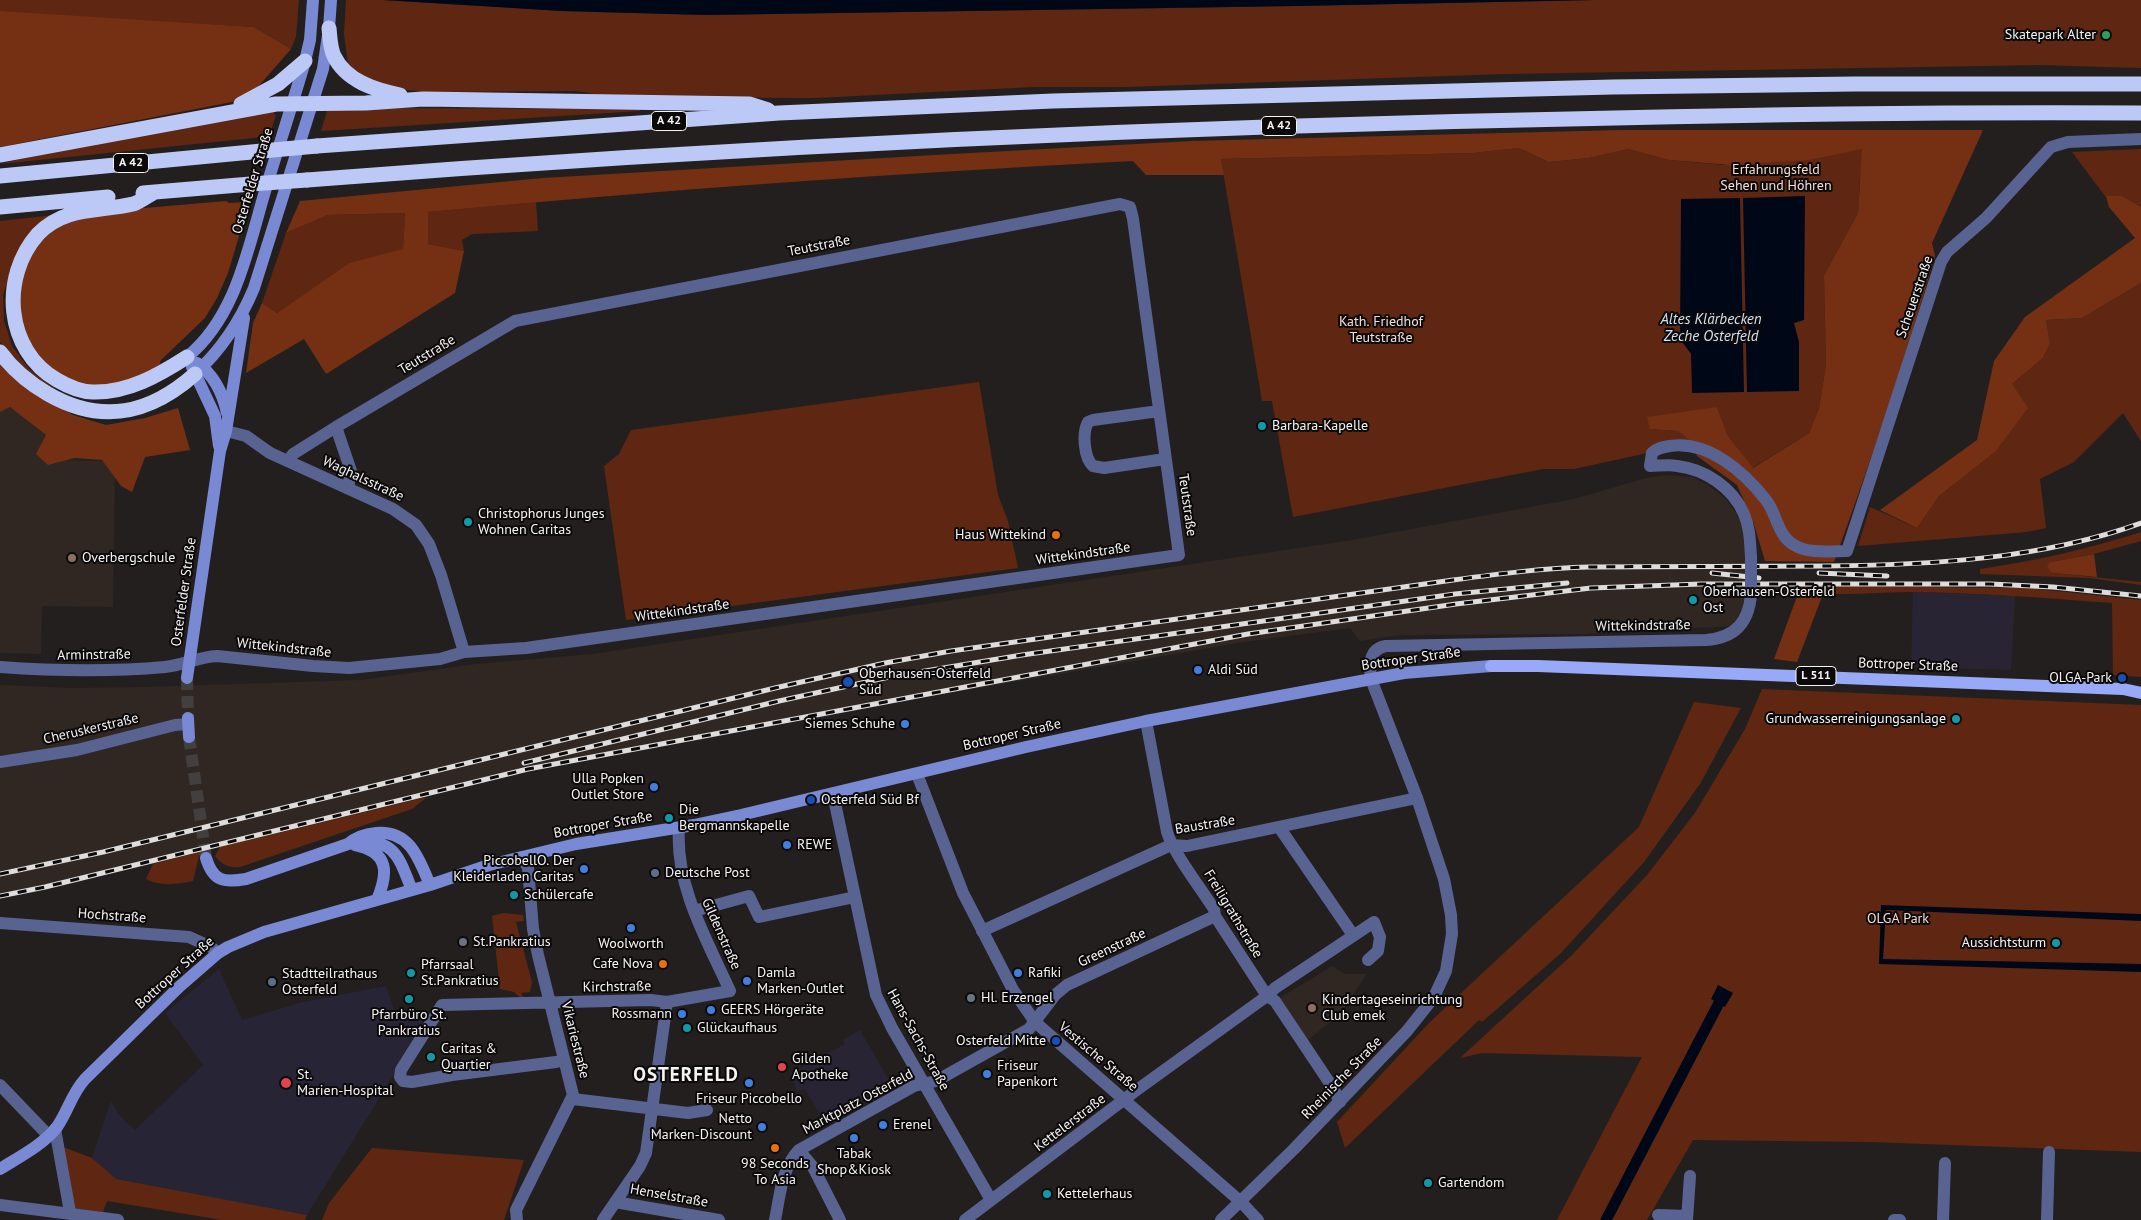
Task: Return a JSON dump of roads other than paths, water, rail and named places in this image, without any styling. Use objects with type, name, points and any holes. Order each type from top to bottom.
[{"type":"highway","points":[[329,24],[334,56],[355,79],[380,91],[423,99]]},
{"type":"highway","points":[[219,114],[258,96],[278,84],[305,61]]},
{"type":"highway","name":"A 42","points":[[0,176],[317,146],[779,113],[1053,101],[1482,89],[1856,84],[2141,84]]},
{"type":"highway","points":[[0,155],[219,114],[292,103],[366,103],[423,99],[749,104],[779,113]]},
{"type":"highway","name":"A 42","points":[[0,207],[251,184],[867,142],[1158,130],[1481,120],[1854,113],[2141,113]]},
{"type":"highway","points":[[153,192],[135,203],[94,208],[69,215],[52,223],[37,234],[23,254],[14,275],[11,294],[13,323],[26,352],[41,369],[68,386],[85,391],[102,392],[134,386],[151,379],[187,357]]},
{"type":"highway","points":[[0,352],[13,368],[36,387],[71,406],[95,412],[119,412],[147,404],[180,387],[198,370]]},
{"type":"main road","name":"Osterfelder Straße","points":[[228,416],[225,400],[218,388],[187,357],[215,326],[236,288],[305,61],[313,0]]},
{"type":"main road","name":"Osterfelder Straße","points":[[187,678],[220,451],[233,397],[246,309],[264,258],[323,68],[331,0]]},
{"type":"main road","name":"Osterfelder Straße","points":[[198,370],[226,341],[246,309]]},
{"type":"main road","name":"Osterfelder Straße","points":[[198,370],[215,416],[220,451]]},
{"type":"main road","name":"Bottroper Straße","points":[[0,1169],[52,1132],[73,1094],[85,1079],[172,994],[218,953],[240,941],[264,932],[522,857],[576,844],[679,828],[1146,721],[1371,679],[1431,670],[1491,666],[1538,666],[2124,690],[2141,693]]},
{"type":"main road","points":[[348,844],[360,836],[369,833],[382,832],[401,837],[414,849],[430,885]]},
{"type":"main road","points":[[206,858],[214,875],[222,880],[236,881],[358,841],[371,842],[391,848],[399,858],[412,890]]},
{"type":"main road","points":[[348,844],[374,853],[385,868],[385,882],[377,900]]},
{"type":"street","name":"Scheuerstraße","points":[[1650,466],[1652,453],[1658,449],[1678,444],[1696,447],[1725,462],[1754,485],[1767,502],[1782,533],[1794,545],[1805,550],[1847,551],[1941,262],[1947,252],[1986,218],[2051,147],[2068,142],[2141,139]]},
{"type":"street","name":"Teutstraße","points":[[288,461],[293,454],[336,427],[515,321],[1120,204],[1130,208],[1133,219],[1179,556]]},
{"type":"street","name":"Teutstraße","points":[[1159,411],[1088,422],[1085,432],[1087,451],[1090,464],[1099,468],[1165,459]]},
{"type":"street","points":[[336,427],[350,471],[348,488]]},
{"type":"street","name":"Waghalsstraße","points":[[226,431],[246,436],[270,453],[406,516],[424,534],[441,575],[464,652]]},
{"type":"street","name":"Wittekindstraße","points":[[1371,679],[1370,667],[1373,653],[1378,648],[1386,646],[1706,640],[1721,638],[1732,633],[1743,624],[1750,605],[1750,536],[1744,514],[1737,500],[1724,487],[1696,470],[1676,466],[1650,466]]},
{"type":"street","name":"Wittekindstraße","points":[[189,662],[204,657],[217,656],[349,668],[440,659],[464,652],[526,648],[1179,556]]},
{"type":"street","name":"Arminstraße","points":[[0,667],[89,672],[166,667],[189,662]]},
{"type":"street","name":"Rheinische Straße","points":[[1221,1220],[1340,1102],[1407,1031],[1427,1007],[1440,985],[1448,963],[1452,934],[1448,898],[1417,798],[1371,679]]},
{"type":"street","name":"Freiligrathstraße","points":[[1146,721],[1171,846],[1214,909],[1215,916],[1267,996],[1275,1001],[1340,1102]]},
{"type":"street","name":"Cheruskerstraße","points":[[0,762],[77,750],[175,725],[188,726]]},
{"type":"street","name":"Vestische Straße","points":[[917,774],[957,882],[1013,990],[1035,1022],[1241,1202],[1258,1220]]},
{"type":"street","name":"Hans-Sachs-Straße","points":[[833,794],[874,988],[887,1018],[992,1200]]},
{"type":"street","name":"Baustraße","points":[[982,931],[1171,846],[1187,846],[1417,798]]},
{"type":"street","points":[[1279,827],[1353,935]]},
{"type":"street","name":"Gildenstraße","points":[[679,828],[680,855],[690,902],[730,991]]},
{"type":"street","name":"Vikariestraße","points":[[517,1220],[516,1210],[572,1098],[573,1092],[533,929],[528,868],[522,857]]},
{"type":"street","points":[[694,911],[749,896],[759,917],[854,897]]},
{"type":"street","name":"Greenstraße","points":[[1035,1022],[1055,994],[1068,985],[1215,916]]},
{"type":"street","name":"Kettelerstraße","points":[[964,1220],[1267,996],[1274,988],[1374,922],[1380,937],[1378,951],[1368,960]]},
{"type":"street","name":"Hochstraße","points":[[0,923],[189,937],[211,947],[218,953]]},
{"type":"street","name":"Kirchstraße","points":[[564,1060],[407,1082],[401,1080],[401,1070],[442,1005],[651,1000],[667,1002],[730,991]]},
{"type":"street","points":[[603,1220],[644,1158],[653,1109],[667,1002]]},
{"type":"street","name":"Marktplatz Osterfeld","points":[[799,1150],[914,1086],[944,1077],[1029,1029],[1035,1022]]},
{"type":"street","points":[[0,1085],[52,1132],[70,1212]]},
{"type":"street","points":[[572,1098],[688,1114],[707,1110]]},
{"type":"street","points":[[775,1220],[785,1173],[789,1162],[799,1150],[812,1167],[840,1220]]},
{"type":"street","points":[[2047,1220],[2049,1152]]},
{"type":"street","points":[[1943,1220],[1945,1163]]},
{"type":"street","points":[[1658,1215],[1687,1218],[1690,1176]]},
{"type":"street","name":"Henselstraße","points":[[615,1202],[718,1220]]},
{"type":"street","points":[[0,1205],[70,1212],[118,1220]]},
{"type":"street","points":[[1894,1220],[1900,1220]]},
{"type":"water","points":[[383,0],[1595,0],[706,15],[562,11]]},
{"type":"water","name":"Altes Klärbecken Zeche Osterfeld","points":[[1805,196],[1804,320],[1794,323],[1799,342],[1799,391],[1747,392],[1743,198]]},
{"type":"water","name":"Altes Klärbecken Zeche Osterfeld","points":[[1740,198],[1744,392],[1692,393],[1691,354],[1680,339],[1681,199]]},
{"type":"water","points":[[1881,905],[2141,914],[2141,921],[1886,910],[1883,959],[2141,964],[2141,972],[1879,964]]},
{"type":"water","points":[[1718,985],[1733,993],[1725,1007],[1711,999]]},
{"type":"waterway","points":[[1606,1220],[1722,997]]},
{"type":"tunnel","points":[[187,678],[188,718]]},
{"type":"tunnel","points":[[189,737],[206,858]]},
{"type":"railway","points":[[0,874],[103,852],[775,688],[885,663],[951,651],[1521,572],[1589,567],[1907,564],[1986,558],[2065,545],[2141,523]]},
{"type":"railway","points":[[1712,573],[1759,578]]},
{"type":"railway","points":[[1819,573],[1887,576]]},
{"type":"railway","points":[[524,763],[779,701],[889,677],[1022,655],[1455,594],[1567,583]]},
{"type":"railway","points":[[0,896],[45,887],[528,769],[1248,634],[1456,604],[1591,588],[1701,584],[1990,584],[2053,587],[2141,596]]},
{"type":"place","name":"Skatepark Alter","points":[[2106,35]]},
{"type":"place","name":"Barbara-Kapelle","points":[[1262,426]]},
{"type":"place","name":"Christophorus Junges Wohnen Caritas","points":[[468,522]]},
{"type":"place","name":"Haus Wittekind","points":[[1056,535]]},
{"type":"place","name":"Overbergschule","points":[[72,558]]},
{"type":"place","name":"Oberhausen-Osterfeld Ost","points":[[1693,600]]},
{"type":"place","name":"Aldi Süd","points":[[1198,670]]},
{"type":"place","name":"OLGA-Park","points":[[2122,678]]},
{"type":"place","name":"Oberhausen-Osterfeld Süd","points":[[848,682]]},
{"type":"place","name":"Grundwasserreinigungsanlage","points":[[1956,719]]},
{"type":"place","name":"Siemes Schuhe","points":[[905,724]]},
{"type":"place","name":"Ulla Popken Outlet Store","points":[[654,787]]},
{"type":"place","name":"Osterfeld Süd Bf","points":[[811,800]]},
{"type":"place","name":"Die Bergmannskapelle","points":[[669,818]]},
{"type":"place","name":"REWE","points":[[787,845]]},
{"type":"place","name":"PiccobellO. Der Kleiderladen Caritas","points":[[584,869]]},
{"type":"place","name":"Deutsche Post","points":[[655,873]]},
{"type":"place","name":"Schülercafe","points":[[514,895]]},
{"type":"place","name":"Woolworth","points":[[631,928]]},
{"type":"place","name":"St.Pankratius","points":[[463,942]]},
{"type":"place","name":"Aussichtsturm","points":[[2056,943]]},
{"type":"place","name":"Cafe Nova","points":[[663,964]]},
{"type":"place","name":"Pfarrsaal St.Pankratius","points":[[411,973]]},
{"type":"place","name":"Rafiki","points":[[1018,973]]},
{"type":"place","name":"Damla Marken-Outlet","points":[[747,981]]},
{"type":"place","name":"Stadtteilrathaus Osterfeld","points":[[272,982]]},
{"type":"place","name":"Hl. Erzengel","points":[[971,998]]},
{"type":"place","name":"Pfarrbüro St. Pankratius","points":[[409,999]]},
{"type":"place","name":"Kindertageseinrichtung Club emek","points":[[1312,1008]]},
{"type":"place","name":"GEERS Hörgeräte","points":[[711,1010]]},
{"type":"place","name":"Rossmann","points":[[682,1014]]},
{"type":"place","name":"Glückaufhaus","points":[[687,1028]]},
{"type":"place","name":"Osterfeld Mitte","points":[[1056,1041]]},
{"type":"place","name":"Caritas & Quartier","points":[[431,1057]]},
{"type":"place","name":"Gilden Apotheke","points":[[782,1067]]},
{"type":"place","name":"Friseur Papenkort","points":[[987,1074]]},
{"type":"place","name":"St. Marien-Hospital","points":[[286,1083]]},
{"type":"place","name":"Friseur Piccobello","points":[[749,1083]]},
{"type":"place","name":"Erenel","points":[[883,1125]]},
{"type":"place","name":"Netto Marken-Discount","points":[[762,1127]]},
{"type":"place","name":"Tabak Shop&Kiosk","points":[[854,1138]]},
{"type":"place","name":"98 Seconds To Asia","points":[[775,1148]]},
{"type":"place","name":"Gartendom","points":[[1428,1183]]},
{"type":"place","name":"Kettelerhaus","points":[[1047,1194]]},
{"type":"district","name":"OSTERFELD","points":[[686,1076]]},
{"type":"park label","name":"Erfahrungsfeld Sehen und Höhren","points":[[1776,178]]},
{"type":"park label","name":"Kath. Friedhof Teutstraße","points":[[1381,330]]},
{"type":"park label","name":"OLGA Park","points":[[1898,919]]}]
